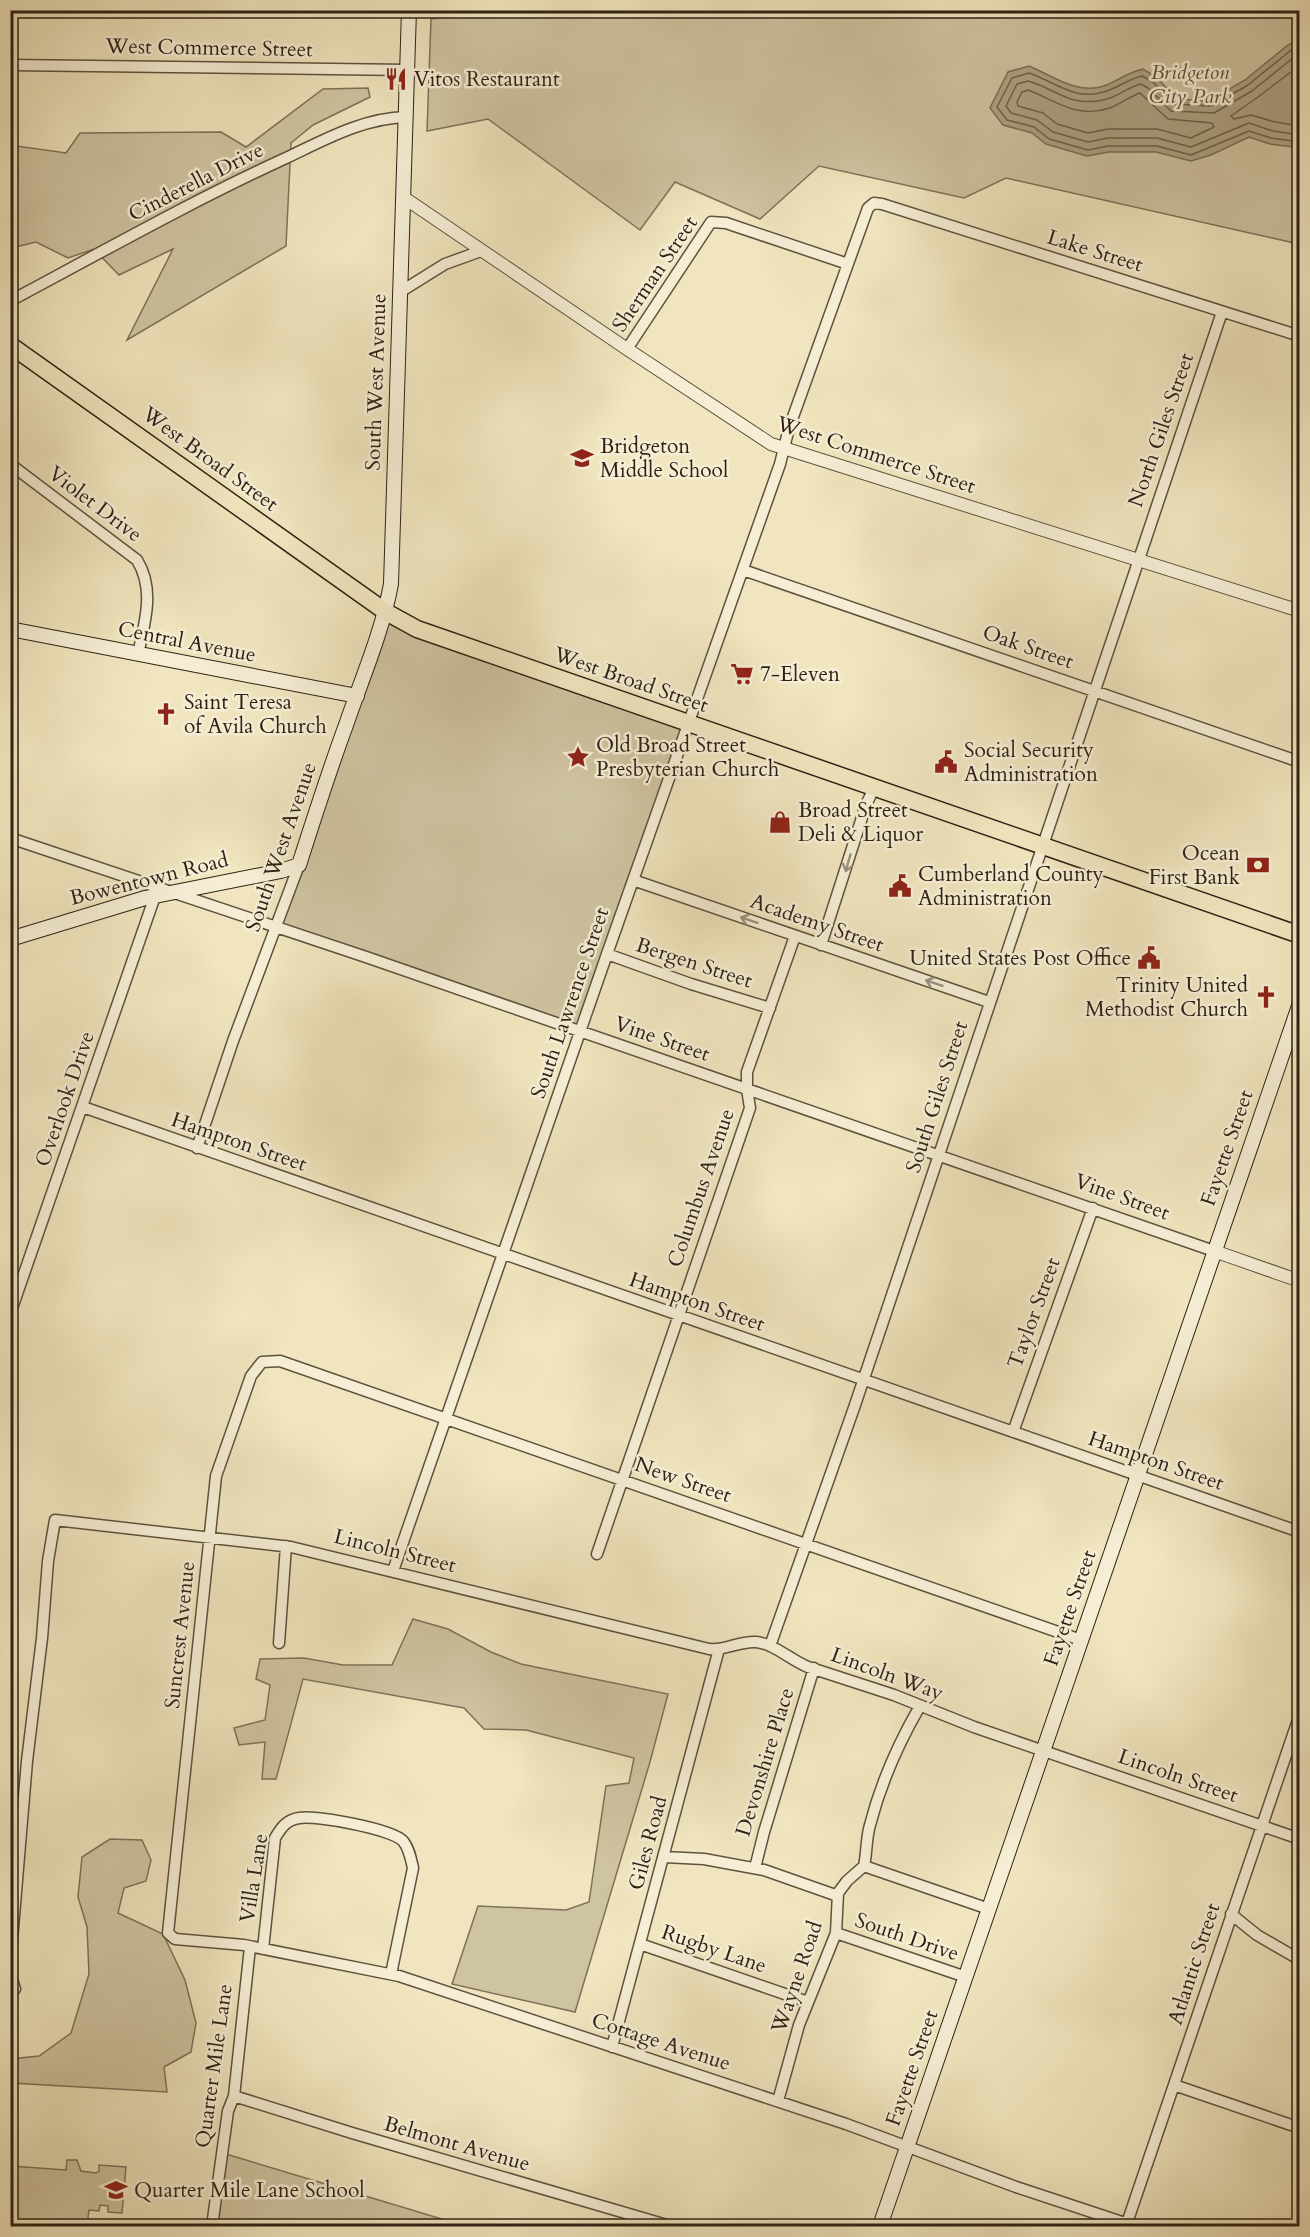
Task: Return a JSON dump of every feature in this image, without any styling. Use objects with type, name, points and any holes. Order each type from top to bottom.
[{"type":"highway","name":"West Broad Street","points":[[10,345],[399,620],[438,637],[1299,935]]},
{"type":"main road","name":"South West Avenue","points":[[299,865],[386,612],[391,584],[409,10]]},
{"type":"main road","name":"Central Avenue","points":[[10,629],[357,696]]},
{"type":"main road","name":"Bowentown Road","points":[[10,939],[155,896],[280,871],[299,865]]},
{"type":"main road","name":"Fayette Street","points":[[880,2226],[1299,1003]]},
{"type":"street","name":"West Commerce Street","points":[[10,65],[407,70]]},
{"type":"street","name":"Cinderella Drive","points":[[10,301],[224,186],[339,134],[385,117],[406,117]]},
{"type":"street","name":"West Commerce Street","points":[[403,197],[771,444],[1299,611]]},
{"type":"street","name":"South Lawrence Street","points":[[393,1571],[743,570],[789,428],[868,208],[874,203],[880,203]]},
{"type":"street","name":"Lake Street","points":[[880,203],[1299,336]]},
{"type":"street","name":"Sherman Street","points":[[627,349],[711,222],[726,223],[848,264]]},
{"type":"street","points":[[400,292],[445,264],[482,251]]},
{"type":"street","name":"North Giles Street","points":[[1137,560],[1222,312]]},
{"type":"street","name":"Violet Drive","points":[[10,464],[137,560],[144,572],[148,603],[138,654]]},
{"type":"street","name":"South Giles Street","points":[[771,1646],[863,1381],[1137,560]]},
{"type":"street","name":"Oak Street","points":[[743,570],[1299,762]]},
{"type":"street","points":[[821,945],[866,805],[874,788]]},
{"type":"street","name":"Vine Street","points":[[10,838],[939,1154],[1299,1281]]},
{"type":"street","name":"South West Avenue","points":[[197,1148],[233,1041],[299,865]]},
{"type":"street","name":"Academy Street","points":[[633,880],[989,1002]]},
{"type":"street","name":"Overlook Drive","points":[[10,1314],[155,896]]},
{"type":"street","name":"Columbus Avenue","points":[[597,1554],[750,1108],[747,1072],[795,936]]},
{"type":"street","name":"Bergen Street","points":[[607,954],[691,984],[770,1008]]},
{"type":"street","name":"Hampton Street","points":[[83,1107],[1299,1532]]},
{"type":"street","name":"Taylor Street","points":[[1013,1432],[1093,1208]]},
{"type":"street","name":"New Street","points":[[272,1360],[446,1418],[1081,1640]]},
{"type":"street","name":"Suncrest Avenue","points":[[168,1933],[216,1476],[251,1376],[261,1362],[272,1360]]},
{"type":"street","name":"Lincoln Street","points":[[10,1964],[27,1761],[41,1649],[48,1561],[55,1520],[286,1546],[719,1650]]},
{"type":"street","points":[[279,1643],[286,1546]]},
{"type":"street","name":"Lincoln Way","points":[[719,1650],[744,1642],[757,1642],[771,1646],[794,1661],[1043,1750]]},
{"type":"street","name":"Giles Road","points":[[612,2047],[719,1650]]},
{"type":"street","name":"Devonshire Place","points":[[755,1868],[814,1668]]},
{"type":"street","points":[[920,1706],[899,1742],[886,1774],[870,1824],[864,1866],[989,1909]]},
{"type":"street","name":"Atlantic Street","points":[[1129,2226],[1299,1714]]},
{"type":"street","name":"Lincoln Street","points":[[1043,1750],[1299,1839]]},
{"type":"street","name":"Villa Lane","points":[[263,1949],[275,1838],[282,1825],[297,1818],[314,1817],[367,1827],[389,1832],[403,1841],[409,1852],[413,1868],[391,1974]]},
{"type":"street","points":[[664,1857],[704,1859],[755,1868],[838,1896]]},
{"type":"street","name":"Wayne Road","points":[[778,2101],[799,2025],[836,1933],[838,1896],[843,1886],[864,1866]]},
{"type":"street","points":[[1231,1914],[1257,1935],[1299,1960]]},
{"type":"street","name":"Cottage Avenue","points":[[168,1933],[175,1939],[263,1949],[391,1974],[778,2101],[1129,2226]]},
{"type":"street","name":"South Drive","points":[[836,1933],[966,1977]]},
{"type":"street","name":"Rugby Lane","points":[[640,1944],[808,2002]]},
{"type":"street","name":"Quarter Mile Lane","points":[[212,2226],[228,2111],[234,2096],[250,1947]]},
{"type":"street","points":[[10,1973],[15,1989]]},
{"type":"street","points":[[1174,2085],[1299,2128]]},
{"type":"street","name":"Belmont Avenue","points":[[234,2096],[340,2130],[670,2226]]},
{"type":"green space","name":"Bridgeton City Park","points":[[459,11],[1299,11],[1299,244],[1006,178],[964,198],[819,166],[760,219],[675,182],[640,230],[488,119],[427,131],[431,19],[453,16]]},
{"type":"green space","points":[[368,88],[370,97],[313,125],[291,143],[286,246],[127,340],[173,249],[119,275],[94,249],[68,258],[36,242],[11,248],[10,145],[66,153],[80,133],[221,132],[246,147],[323,89]]},
{"type":"green space","points":[[386,612],[688,724],[580,1032],[275,927]]},
{"type":"green space","points":[[413,1619],[448,1629],[491,1652],[521,1664],[668,1694],[650,1762],[575,2012],[452,1984],[478,1906],[566,1910],[589,1902],[606,1786],[629,1783],[634,1758],[526,1730],[484,1729],[464,1708],[303,1679],[276,1779],[262,1779],[265,1742],[239,1745],[234,1728],[265,1720],[270,1685],[256,1679],[260,1659],[304,1658],[343,1665],[392,1665]]},
{"type":"green space","points":[[110,1839],[142,1840],[151,1860],[146,1881],[124,1888],[118,1913],[163,1934],[185,1980],[196,2023],[191,2052],[164,2067],[167,2092],[11,2083],[10,2059],[39,2056],[71,2033],[89,1974],[87,1927],[78,1897],[82,1857]]},
{"type":"green space","points":[[226,2154],[465,2226],[217,2226]]},
{"type":"green space","points":[[67,2160],[77,2160],[81,2171],[96,2173],[99,2171],[99,2165],[126,2167],[122,2213],[108,2212],[108,2206],[100,2205],[99,2211],[89,2210],[87,2226],[11,2226],[11,2166],[66,2170]]},
{"type":"water","points":[[1299,41],[1299,148],[1270,144],[1249,137],[1211,155],[1191,161],[1156,152],[1109,152],[1087,156],[1046,144],[1032,133],[1003,125],[990,108],[1008,72],[1029,66],[1065,83],[1084,88],[1104,86],[1143,69],[1156,77],[1177,99],[1209,101],[1245,80],[1288,45]]},
{"type":"place","name":"Vitos Restaurant","points":[[396,79]]},
{"type":"place","name":"Bridgeton Middle School","points":[[582,458]]},
{"type":"place","name":"7-Eleven","points":[[742,674]]},
{"type":"place","name":"Saint Teresa of Avila Church","points":[[166,714]]},
{"type":"place","name":"Old Broad Street Presbyterian Church","points":[[578,757]]},
{"type":"place","name":"Social Security Administration","points":[[946,762]]},
{"type":"place","name":"Broad Street Deli & Liquor","points":[[780,822]]},
{"type":"place","name":"Ocean First Bank","points":[[1258,865]]},
{"type":"place","name":"Cumberland County Administration","points":[[900,886]]},
{"type":"place","name":"United States Post Office","points":[[1149,958]]},
{"type":"place","name":"Trinity United Methodist Church","points":[[1266,997]]},
{"type":"place","name":"Quarter Mile Lane School","points":[[116,2190]]}]
